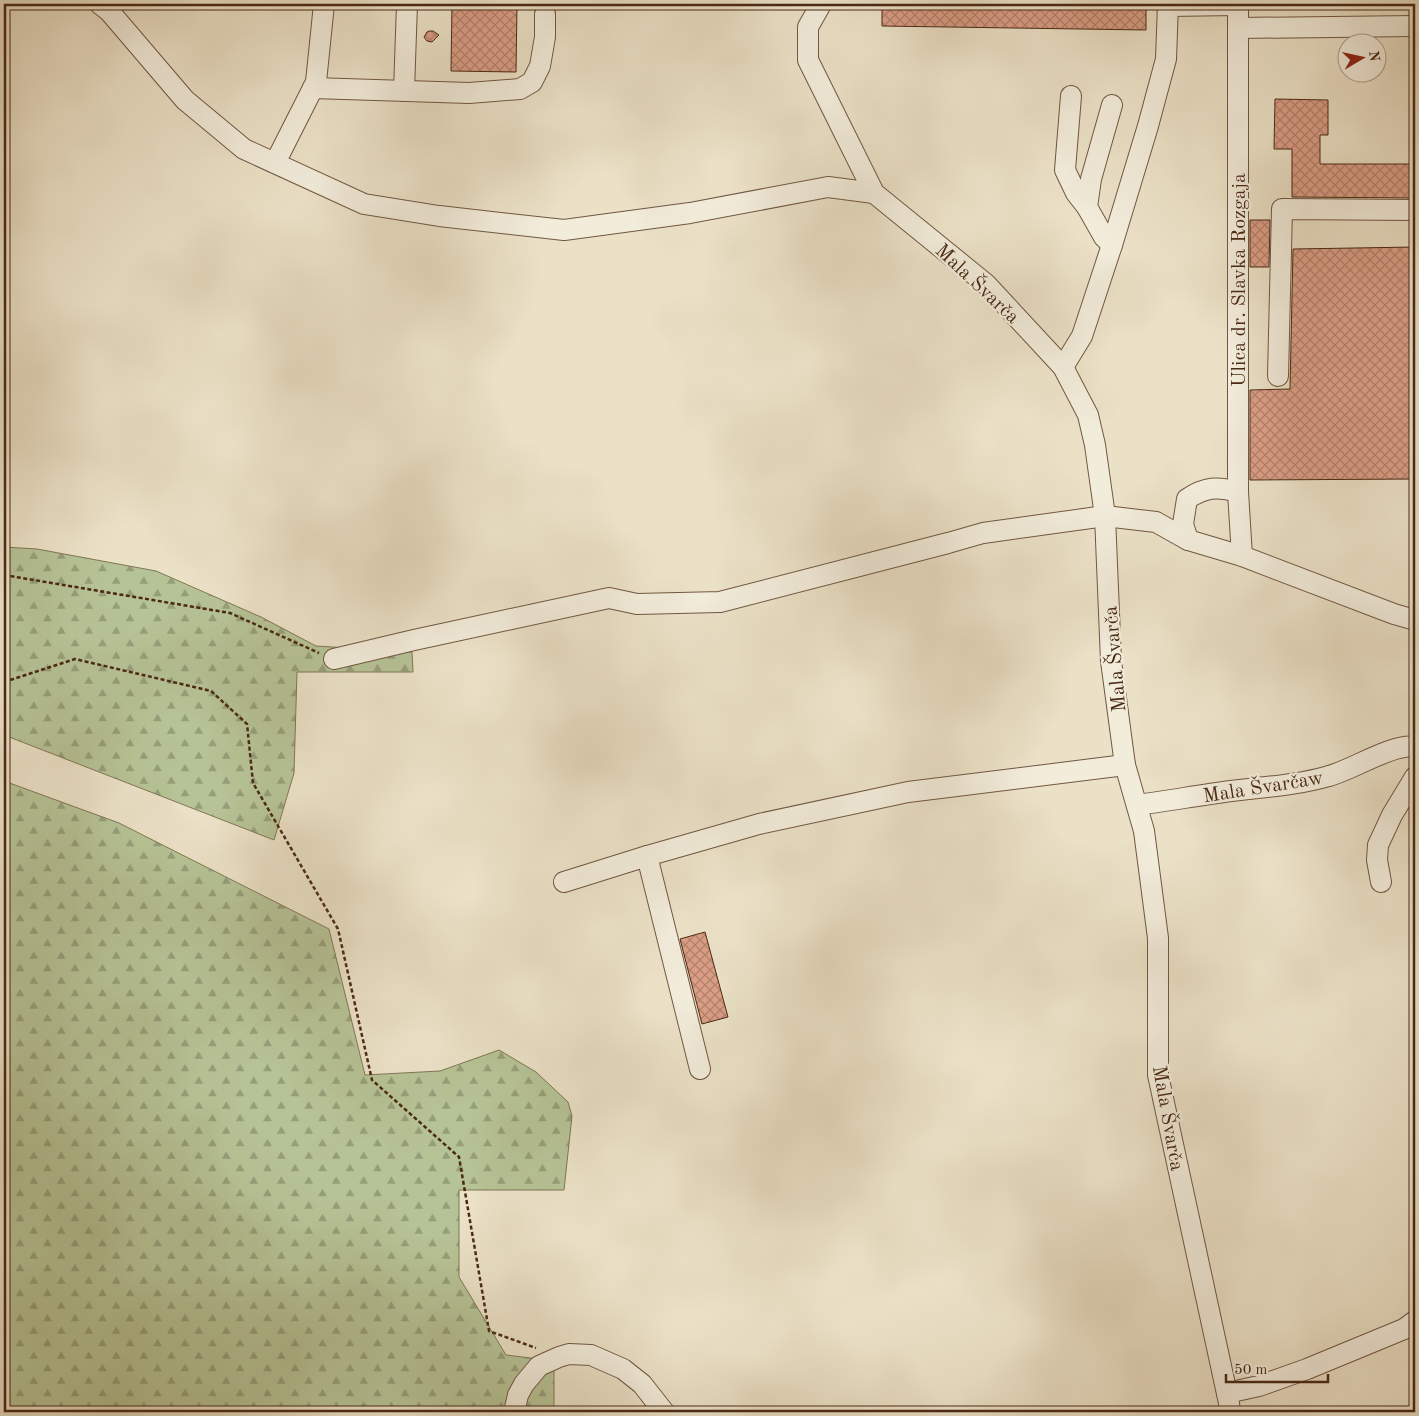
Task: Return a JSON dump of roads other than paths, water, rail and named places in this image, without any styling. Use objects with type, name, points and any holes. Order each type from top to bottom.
[{"type":"street","points":[[100,4],[109,11],[185,100],[244,149],[364,204],[439,216],[564,230],[690,213],[828,187],[874,193]]},
{"type":"street","points":[[275,163],[316,82],[324,4]]},
{"type":"street","points":[[404,91],[407,4]]},
{"type":"street","name":"Mala Švarča","points":[[821,4],[808,27],[808,60],[874,193],[986,284],[1063,367],[1088,415],[1095,445],[1105,516],[1111,661],[1125,765],[1144,831],[1158,938],[1158,1075],[1230,1412]]},
{"type":"street","points":[[1063,367],[1082,336],[1112,245],[1166,59],[1168,5],[1238,4]]},
{"type":"street","name":"Ulica dr. Slavka Rozgaja","points":[[1238,4],[1238,492],[1242,556]]},
{"type":"street","points":[[313,88],[469,93],[520,89],[532,82],[540,66],[545,37],[545,14]]},
{"type":"street","points":[[1238,28],[1415,26]]},
{"type":"street","points":[[1071,96],[1065,170],[1076,193],[1087,207],[1104,237],[1112,245]]},
{"type":"street","points":[[1087,207],[1091,179],[1112,105]]},
{"type":"street","points":[[1278,376],[1282,209],[1415,210]]},
{"type":"street","points":[[1188,540],[1183,524],[1187,499],[1199,491],[1209,488],[1226,488],[1238,492]]},
{"type":"street","points":[[334,659],[609,598],[637,604],[720,602],[983,532],[1105,516],[1156,522],[1188,540],[1242,556],[1394,614],[1415,620]]},
{"type":"street","name":"Mala Švarčaw","points":[[1137,805],[1223,792],[1310,782],[1332,775],[1386,752],[1408,746],[1415,747]]},
{"type":"street","points":[[564,882],[759,824],[908,792],[1125,765]]},
{"type":"street","points":[[1381,882],[1377,860],[1378,845],[1392,814],[1415,777]]},
{"type":"street","points":[[647,856],[700,1069]]},
{"type":"street","points":[[1227,1392],[1260,1386],[1307,1369],[1404,1329],[1415,1321]]},
{"type":"street","points":[[516,1412],[518,1396],[524,1384],[539,1366],[569,1354],[591,1355],[623,1368],[642,1384],[664,1412]]}]
